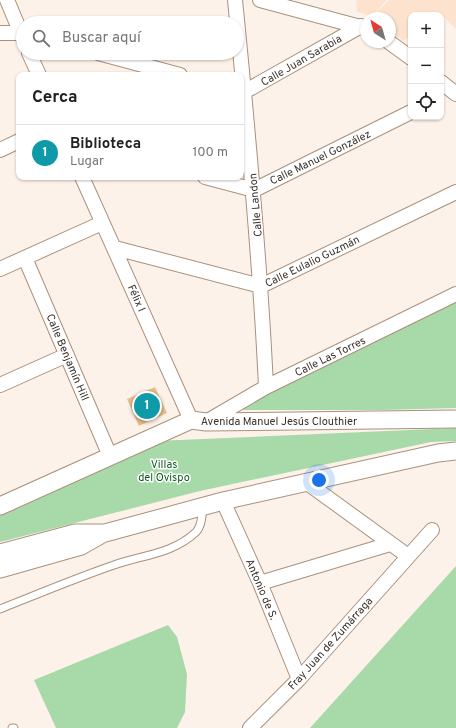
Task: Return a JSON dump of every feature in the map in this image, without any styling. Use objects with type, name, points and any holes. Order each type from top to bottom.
[{"type":"street","points":[[7,0],[16,20]]},
{"type":"street","name":"Calle Landon","points":[[235,0],[236,16]]},
{"type":"street","points":[[260,0],[360,27]]},
{"type":"street","name":"Calle Juan Sarabia","points":[[244,91],[360,30]]},
{"type":"street","points":[[0,33],[16,34]]},
{"type":"street","points":[[396,47],[408,56]]},
{"type":"street","points":[[32,60],[38,72]]},
{"type":"street","points":[[124,60],[169,72]]},
{"type":"street","name":"Calle Landon","points":[[240,60],[241,72]]},
{"type":"street","points":[[442,84],[450,94]]},
{"type":"street","name":"Calle Landon","points":[[244,101],[254,190],[266,387]]},
{"type":"street","name":"Calle Manuel González","points":[[254,190],[408,113]]},
{"type":"street","points":[[0,150],[16,142]]},
{"type":"street","name":"Félix I","points":[[83,180],[102,224],[198,421]]},
{"type":"street","points":[[216,180],[254,190]]},
{"type":"street","name":"Calle Eulalio Guzmán","points":[[115,248],[261,286],[456,192]]},
{"type":"street","points":[[0,269],[102,224]]},
{"type":"street","name":"Calle Benjamín Hill","points":[[25,258],[110,456]]},
{"type":"street","name":"Calle Las Torres","points":[[198,421],[456,294]]},
{"type":"street","points":[[0,385],[67,355]]},
{"type":"street","name":"Avenida Manuel Jesús Clouthier","points":[[0,506],[110,456],[198,421],[456,419]]},
{"type":"street","points":[[0,569],[81,546],[105,533],[203,506],[438,453],[456,451]]},
{"type":"street","points":[[306,482],[408,556]]},
{"type":"street","name":"Antonio de S.","points":[[223,501],[260,583],[299,678]]},
{"type":"street","name":"Fray Juan de Zumárraga","points":[[250,728],[299,678],[432,530]]},
{"type":"street","points":[[0,553],[75,533],[105,533]]},
{"type":"street","points":[[260,583],[390,544]]},
{"type":"lane","points":[[0,609],[116,564],[146,557],[178,546],[197,531],[202,519],[203,506]]},
{"type":"shaded area","points":[[356,0],[387,0],[376,12],[357,12]]},
{"type":"shaded area","points":[[389,0],[456,0],[456,29],[444,17],[444,12],[408,12],[408,37],[403,41],[396,35],[396,12],[377,12]]},
{"type":"green space","points":[[456,301],[456,408],[381,410],[232,410]]},
{"type":"green space","name":"Villas del Ovispo","points":[[456,428],[456,441],[431,442],[200,491],[0,542],[0,515],[156,441]]},
{"type":"green space","points":[[456,566],[456,728],[310,728]]},
{"type":"green space","points":[[168,625],[177,637],[187,674],[185,712],[177,728],[56,728],[34,680]]},
{"type":"building","points":[[155,387],[167,413],[139,426],[127,399]]},
{"type":"place","name":"Biblioteca","points":[[147,406]]}]
